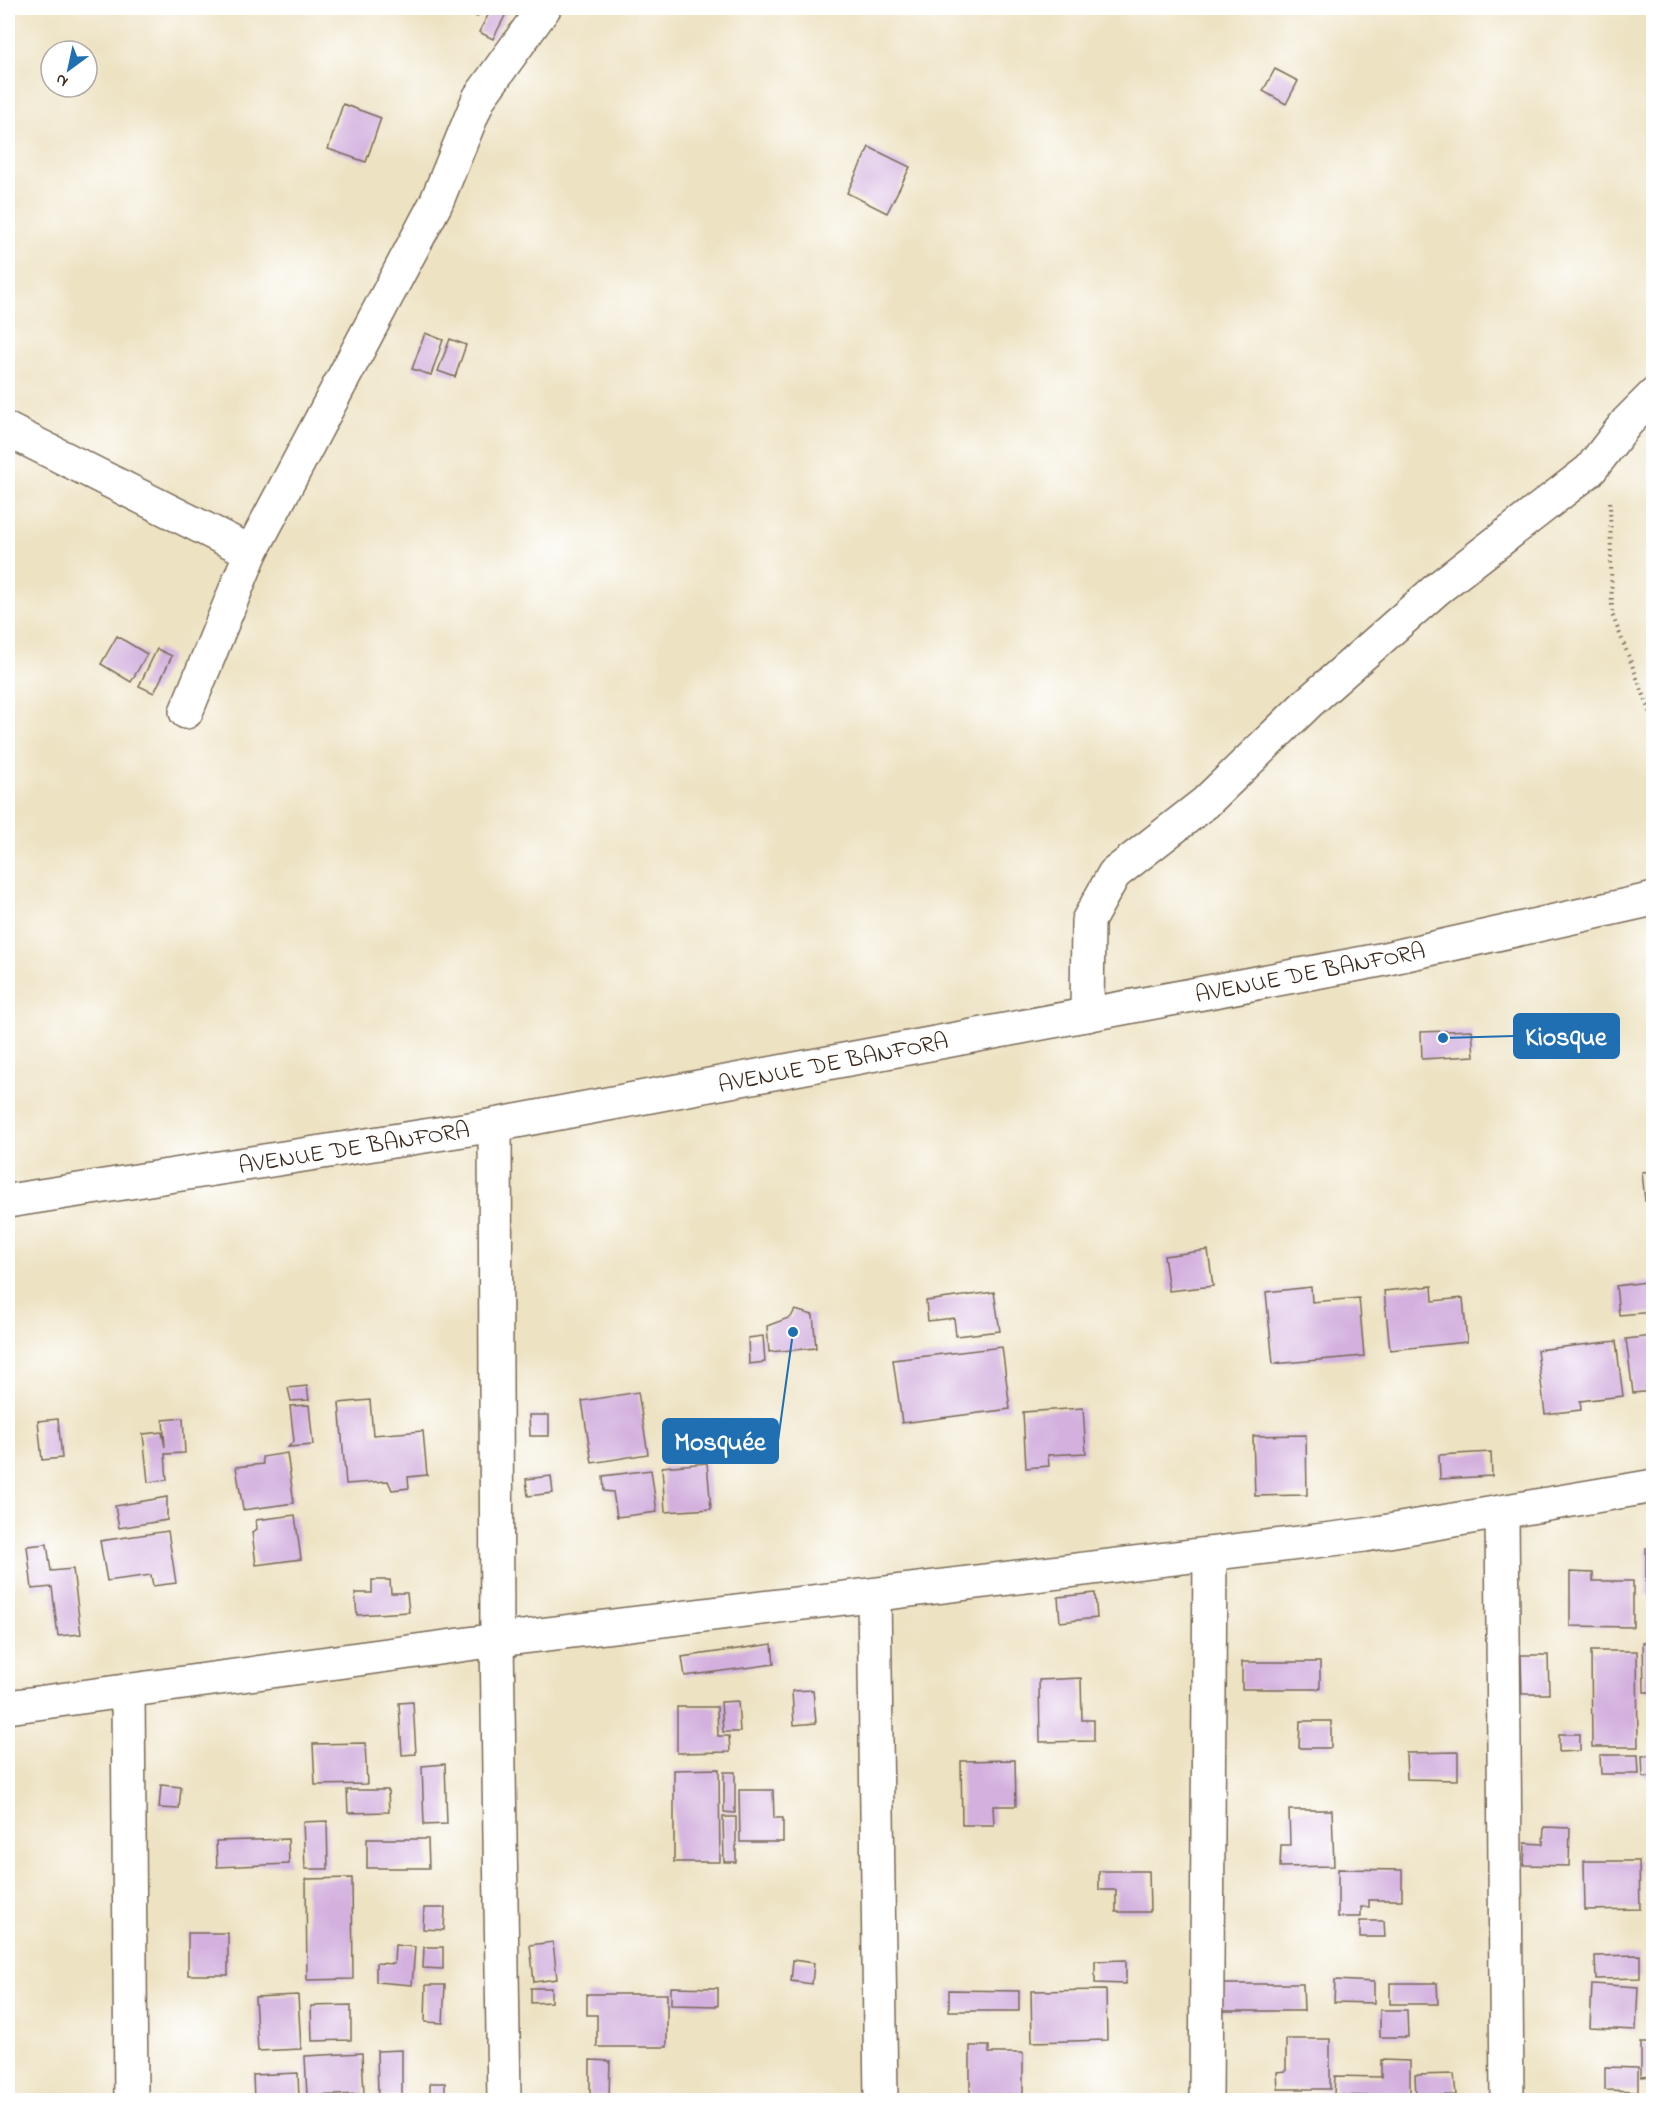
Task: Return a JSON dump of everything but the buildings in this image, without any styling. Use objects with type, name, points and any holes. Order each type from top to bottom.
[{"type":"street","points":[[186,712],[251,552],[436,203],[479,98],[544,8]]},
{"type":"street","points":[[1088,1015],[1088,921],[1114,874],[1205,803],[1309,702],[1437,590],[1590,470],[1627,422],[1653,395]]},
{"type":"street","points":[[8,430],[251,552]]},
{"type":"street","name":"AVENUE DE BANFORA","points":[[8,1201],[495,1125],[1380,960],[1653,899]]},
{"type":"street","points":[[495,1125],[497,1640],[504,2100]]},
{"type":"street","points":[[8,1707],[497,1640],[1365,1536],[1653,1486]]},
{"type":"street","points":[[1502,1513],[1507,2100]]},
{"type":"street","points":[[1206,2100],[1210,1554]]},
{"type":"street","points":[[874,1595],[881,2100]]},
{"type":"street","points":[[128,1690],[131,2100]]},
{"type":"path","points":[[1610,495],[1612,614],[1653,722]]},
{"type":"place","name":"Kiosque","points":[[1443,1038]]},
{"type":"place","name":"Mosquée","points":[[793,1332]]}]
